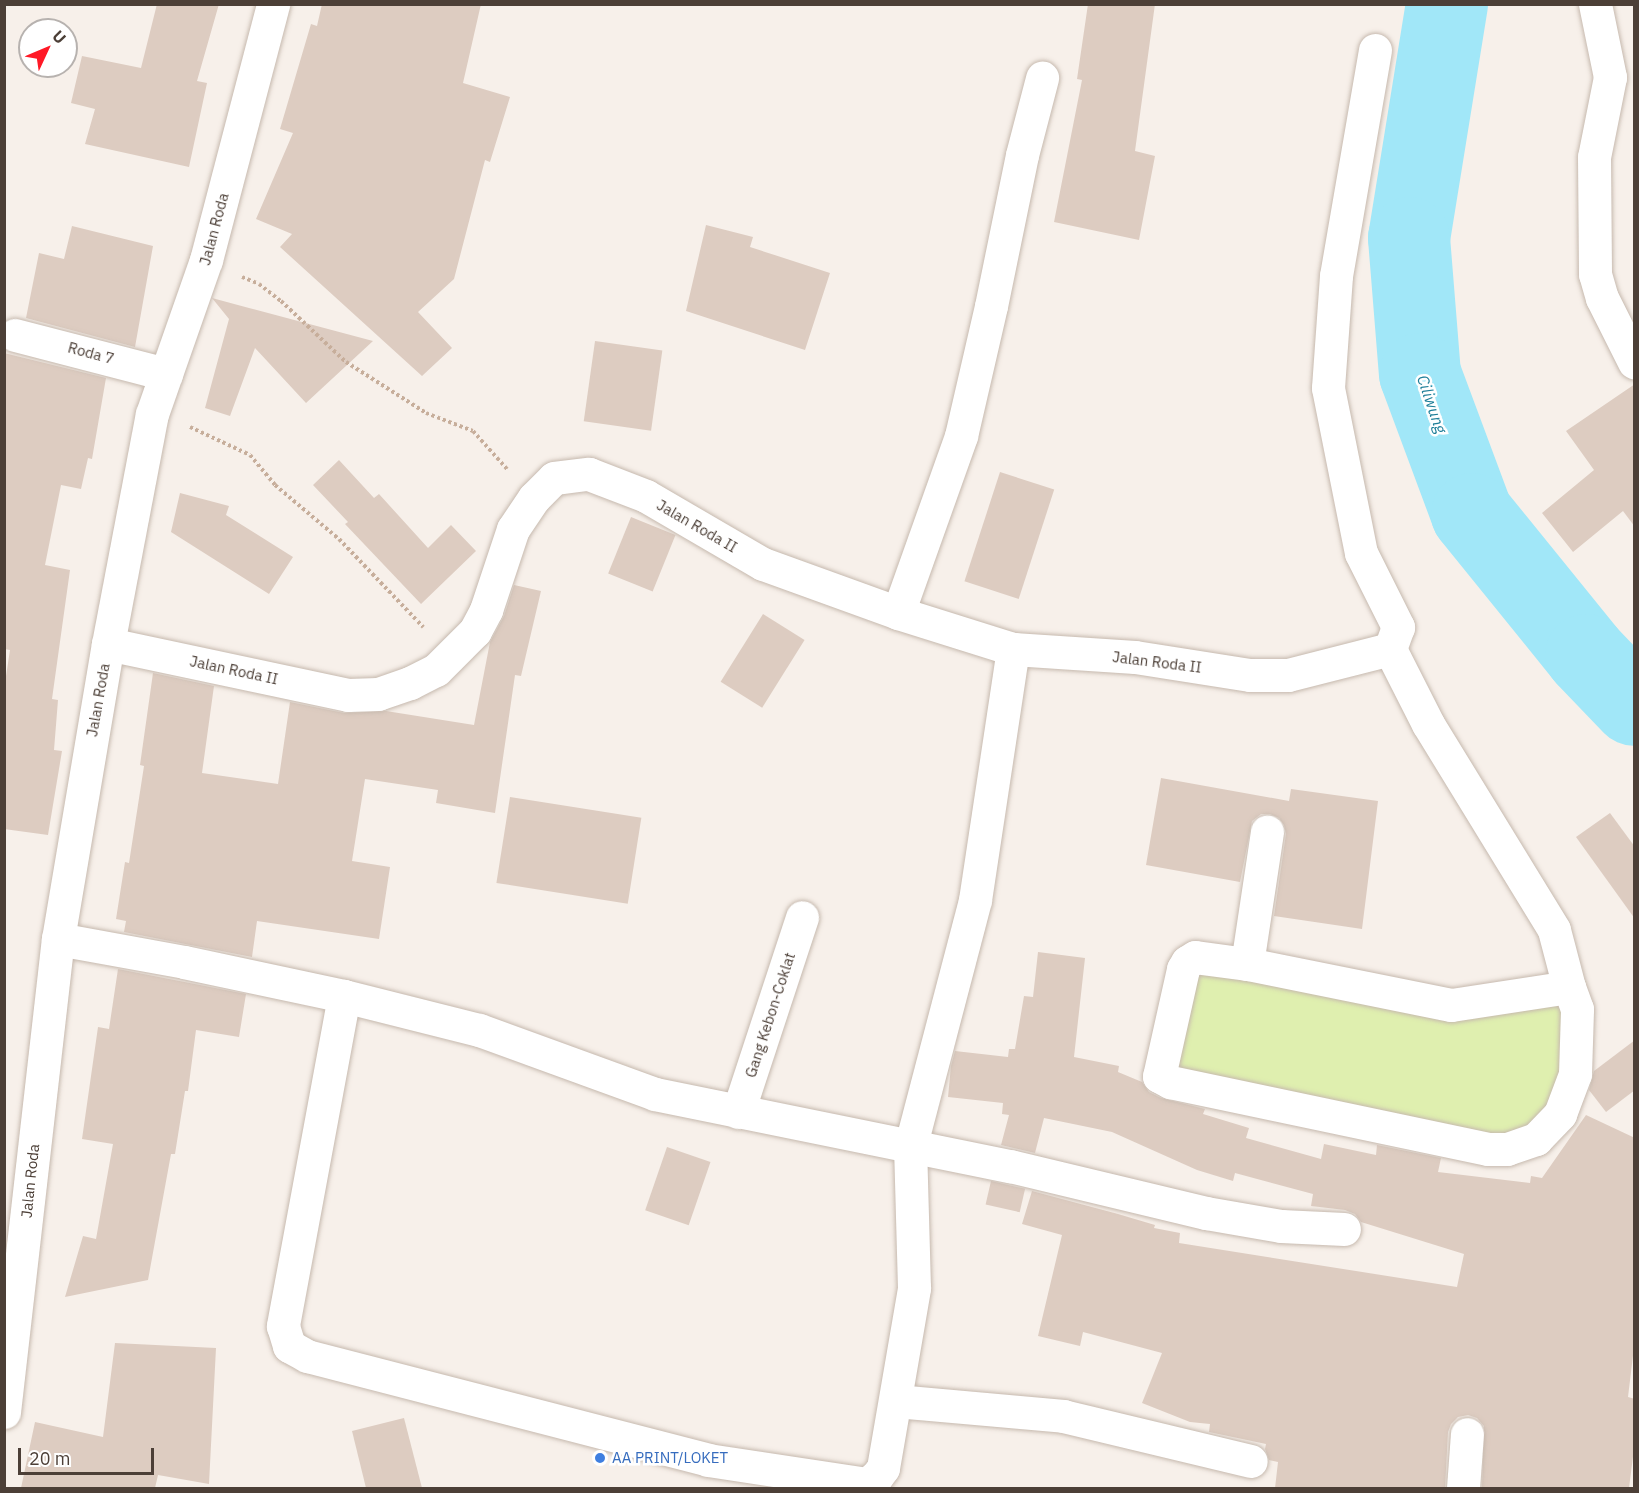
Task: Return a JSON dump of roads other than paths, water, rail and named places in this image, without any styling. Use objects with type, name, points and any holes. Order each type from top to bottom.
[{"type":"street","name":"Jalan Roda","points":[[4,1412],[58,939],[108,644],[152,414],[206,260],[273,4]]},
{"type":"street","points":[[1595,4],[1610,77],[1594,157],[1595,274],[1602,298],[1635,362]]},
{"type":"street","points":[[1375,50],[1336,276],[1328,388],[1361,553],[1398,627],[1390,649],[1428,723],[1554,930],[1577,1010],[1575,1074],[1560,1114],[1536,1139],[1507,1149],[1488,1149],[1170,1082],[1159,1077],[1187,962],[1196,957],[1247,964],[1451,1005],[1569,987]]},
{"type":"street","points":[[898,613],[961,436],[991,306],[1022,154],[1042,78]]},
{"type":"street","name":"Roda 7","points":[[15,335],[166,374]]},
{"type":"street","name":"Jalan Roda II","points":[[108,644],[348,694],[378,694],[410,683],[436,670],[475,631],[486,610],[513,529],[534,498],[554,478],[589,474],[646,496],[763,564],[898,613],[1013,650],[1135,657],[1250,675],[1288,675],[1390,649]]},
{"type":"street","points":[[344,996],[283,1326],[289,1346],[307,1356],[708,1460],[867,1484],[883,1468],[914,1288],[910,1148],[975,900],[1013,650]]},
{"type":"street","points":[[1247,964],[1267,832]]},
{"type":"street","name":"Gang Kebon-Coklat","points":[[738,1112],[802,917]]},
{"type":"street","points":[[58,939],[184,962],[344,996],[479,1030],[655,1094],[910,1148],[1010,1166],[1206,1213],[1281,1226],[1344,1229]]},
{"type":"street","points":[[896,1401],[1063,1416],[1251,1461]]},
{"type":"street","points":[[1463,1488],[1467,1434]]},
{"type":"waterway","name":"Ciliwung","points":[[1447,4],[1409,238],[1420,374],[1472,514],[1586,655],[1634,705]]},
{"type":"place","name":"AA PRINT/LOKET","points":[[600,1458]]}]
